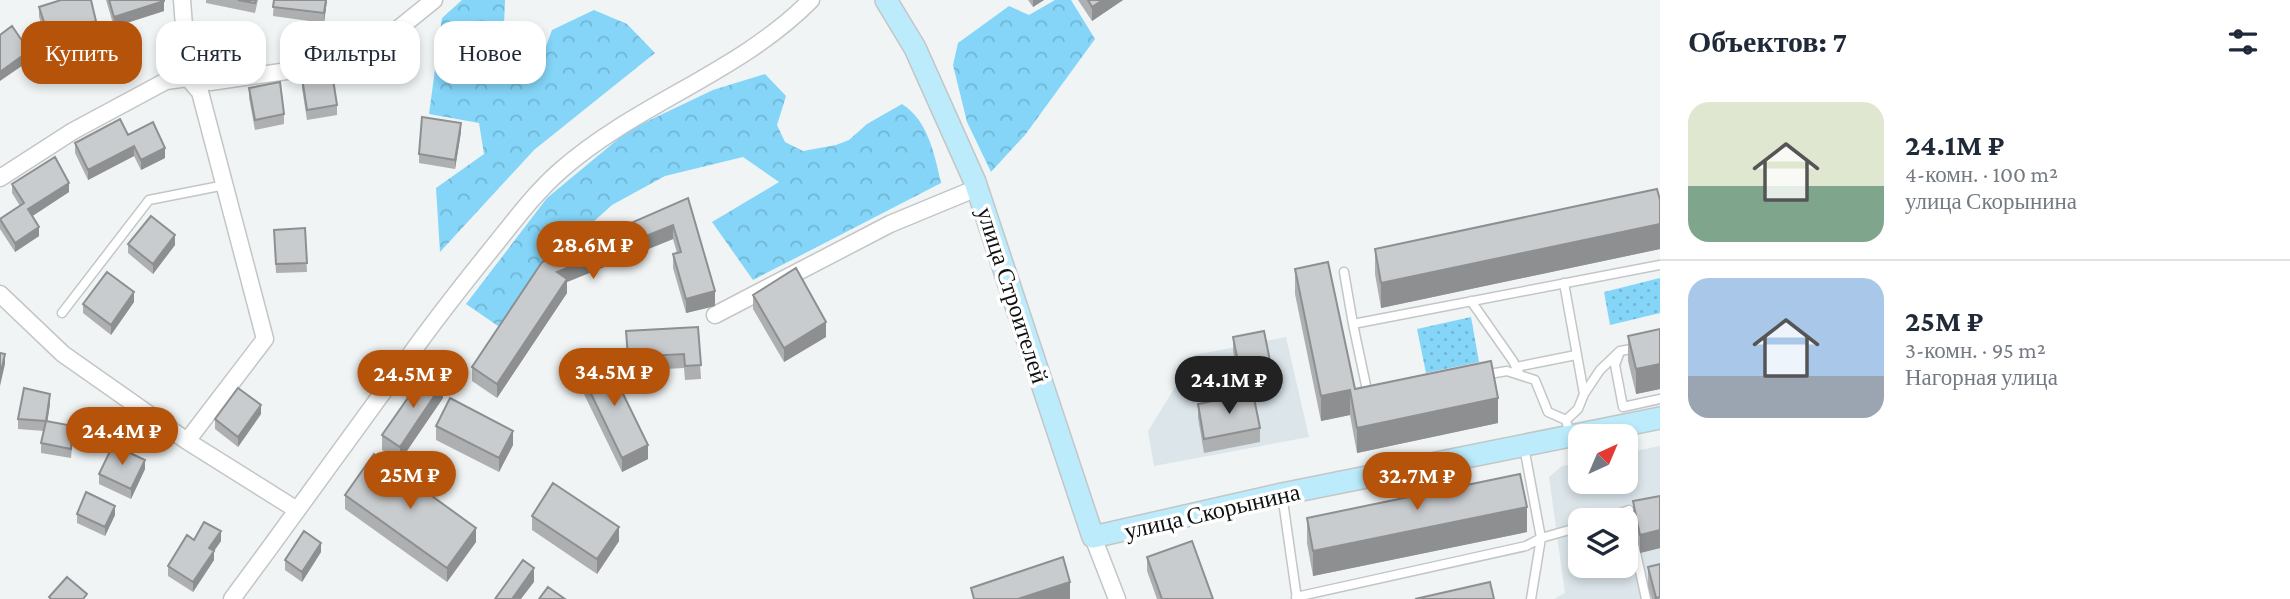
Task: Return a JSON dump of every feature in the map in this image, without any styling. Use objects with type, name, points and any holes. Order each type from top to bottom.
[{"type":"street","points":[[182,0],[184,21]]},
{"type":"street","points":[[266,74],[344,63],[377,46],[434,0]]},
{"type":"street","points":[[232,599],[443,309],[536,194],[598,140],[725,67],[811,0]]},
{"type":"street","name":"улица Строителей","points":[[886,0],[915,48],[977,188],[1093,537],[1117,599]]},
{"type":"street","points":[[0,178],[73,131],[160,84]]},
{"type":"street","points":[[187,441],[265,339],[200,92],[193,84]]},
{"type":"street","points":[[715,315],[890,224],[977,188]]},
{"type":"street","points":[[0,294],[63,354],[187,441],[298,510]]},
{"type":"street","name":"улица Скорынина","points":[[1610,424],[1660,418]]},
{"type":"street","name":"улица Скорынина","points":[[1093,537],[1282,494],[1523,447],[1568,429]]},
{"type":"lane","points":[[62,313],[149,200],[225,185]]},
{"type":"lane","points":[[1353,324],[1660,265]]},
{"type":"lane","points":[[1344,272],[1368,396],[1380,394]]},
{"type":"lane","points":[[1564,283],[1584,394]]},
{"type":"lane","points":[[1471,301],[1518,371],[1535,380],[1548,412],[1568,429]]},
{"type":"lane","points":[[1570,424],[1584,394],[1600,370],[1620,351],[1647,346]]},
{"type":"lane","points":[[1620,351],[1615,365],[1623,407],[1660,399]]},
{"type":"lane","points":[[1469,378],[1518,371],[1576,355]]},
{"type":"lane","points":[[1523,447],[1541,538],[1531,599]]},
{"type":"lane","points":[[1282,494],[1296,598],[1526,546],[1541,538],[1568,530]]},
{"type":"lane","points":[[1638,559],[1647,599]]},
{"type":"shaded area","points":[[1286,337],[1309,437],[1154,466],[1148,431],[1195,355]]},
{"type":"shaded area","points":[[1660,446],[1660,599],[1554,599],[1565,593],[1549,477],[1562,466],[1568,465],[1568,494],[1638,494],[1638,451]]},
{"type":"green space","points":[[462,0],[505,0],[504,21],[442,21]]},
{"type":"green space","points":[[1055,0],[1071,0],[1095,39],[1025,135],[991,172],[967,122],[953,65],[958,43],[1009,6],[1029,15]]},
{"type":"green space","points":[[594,10],[627,24],[655,53],[534,150],[440,252],[436,188],[484,154],[479,123],[429,114],[434,77],[434,84],[546,84],[546,46],[552,30]]},
{"type":"green space","points":[[765,74],[786,96],[777,125],[785,142],[803,151],[836,145],[849,140],[867,124],[902,104],[918,119],[929,139],[941,183],[753,280],[712,222],[779,182],[743,157],[665,176],[612,205],[539,271],[501,328],[466,304],[547,198],[629,130],[713,90]]},
{"type":"green space","points":[[1660,278],[1660,313],[1610,325],[1604,292]]},
{"type":"green space","points":[[1471,317],[1479,362],[1426,373],[1417,329]]},
{"type":"building","points":[[61,0],[91,0],[96,21],[44,21],[39,7]]},
{"type":"building","points":[[109,0],[164,0],[164,1],[114,17]]},
{"type":"building","points":[[274,0],[326,0],[324,13],[273,7]]},
{"type":"building","points":[[1088,0],[1103,0],[1092,7]]},
{"type":"building","points":[[12,26],[21,39],[21,57],[0,72],[0,35]]},
{"type":"building","points":[[280,82],[284,114],[255,120],[249,88]]},
{"type":"building","points":[[303,84],[334,84],[337,105],[307,110]]},
{"type":"building","points":[[422,117],[461,123],[455,160],[419,154]]},
{"type":"building","points":[[120,119],[128,135],[153,122],[165,148],[141,160],[134,146],[88,170],[75,143]]},
{"type":"building","points":[[55,157],[69,183],[28,209],[39,227],[15,243],[0,219],[24,203],[12,184]]},
{"type":"building","points":[[1657,189],[1660,224],[1381,283],[1375,249]]},
{"type":"building","points":[[688,198],[715,291],[686,299],[673,254],[681,252],[673,225],[557,272],[567,279],[497,384],[472,367],[542,262]]},
{"type":"building","points":[[151,216],[175,235],[153,264],[128,244]]},
{"type":"building","points":[[305,228],[307,263],[276,264],[274,230]]},
{"type":"building","points":[[1328,262],[1355,389],[1491,361],[1498,398],[1357,428],[1350,390],[1321,396],[1295,269]]},
{"type":"building","points":[[796,268],[826,322],[784,348],[753,295]]},
{"type":"building","points":[[107,272],[134,292],[111,325],[83,304]]},
{"type":"building","points":[[698,327],[701,365],[685,366],[684,354],[628,357],[626,331]]},
{"type":"building","points":[[1660,329],[1660,364],[1636,369],[1628,336]]},
{"type":"building","points":[[1264,331],[1271,366],[1240,372],[1233,337]]},
{"type":"building","points":[[0,353],[5,354],[0,376]]},
{"type":"building","points":[[606,359],[648,445],[622,458],[580,371]]},
{"type":"building","points":[[426,372],[443,383],[400,447],[382,435]]},
{"type":"building","points":[[24,388],[50,394],[46,421],[18,419]]},
{"type":"building","points":[[238,388],[261,405],[238,437],[215,419]]},
{"type":"building","points":[[1253,393],[1260,428],[1204,439],[1198,404]]},
{"type":"building","points":[[450,398],[513,431],[499,458],[436,426]]},
{"type":"building","points":[[46,421],[73,426],[71,449],[41,443]]},
{"type":"building","points":[[113,445],[145,460],[131,489],[99,474]]},
{"type":"building","points":[[374,454],[476,528],[447,568],[345,495]]},
{"type":"building","points":[[1520,474],[1527,507],[1313,551],[1307,518]]},
{"type":"building","points":[[553,483],[619,527],[597,559],[532,516]]},
{"type":"building","points":[[86,492],[115,506],[105,527],[77,514]]},
{"type":"building","points":[[1660,496],[1660,530],[1640,535],[1638,508],[1634,508],[1633,501]]},
{"type":"building","points":[[204,522],[221,531],[209,548],[214,551],[193,582],[168,566],[187,535],[194,540]]},
{"type":"building","points":[[304,531],[321,543],[302,572],[285,560]]},
{"type":"building","points":[[1192,541],[1213,599],[1162,599],[1147,557]]},
{"type":"building","points":[[1063,557],[1070,582],[1018,599],[974,599],[971,588]]},
{"type":"building","points":[[523,560],[534,568],[512,599],[495,599]]},
{"type":"building","points":[[1660,564],[1660,597],[1656,598],[1648,567]]},
{"type":"building","points":[[67,577],[87,594],[83,599],[51,599],[49,597]]},
{"type":"building","points":[[1490,582],[1494,599],[1415,599]]},
{"type":"building","points":[[548,587],[565,599],[539,599]]}]
